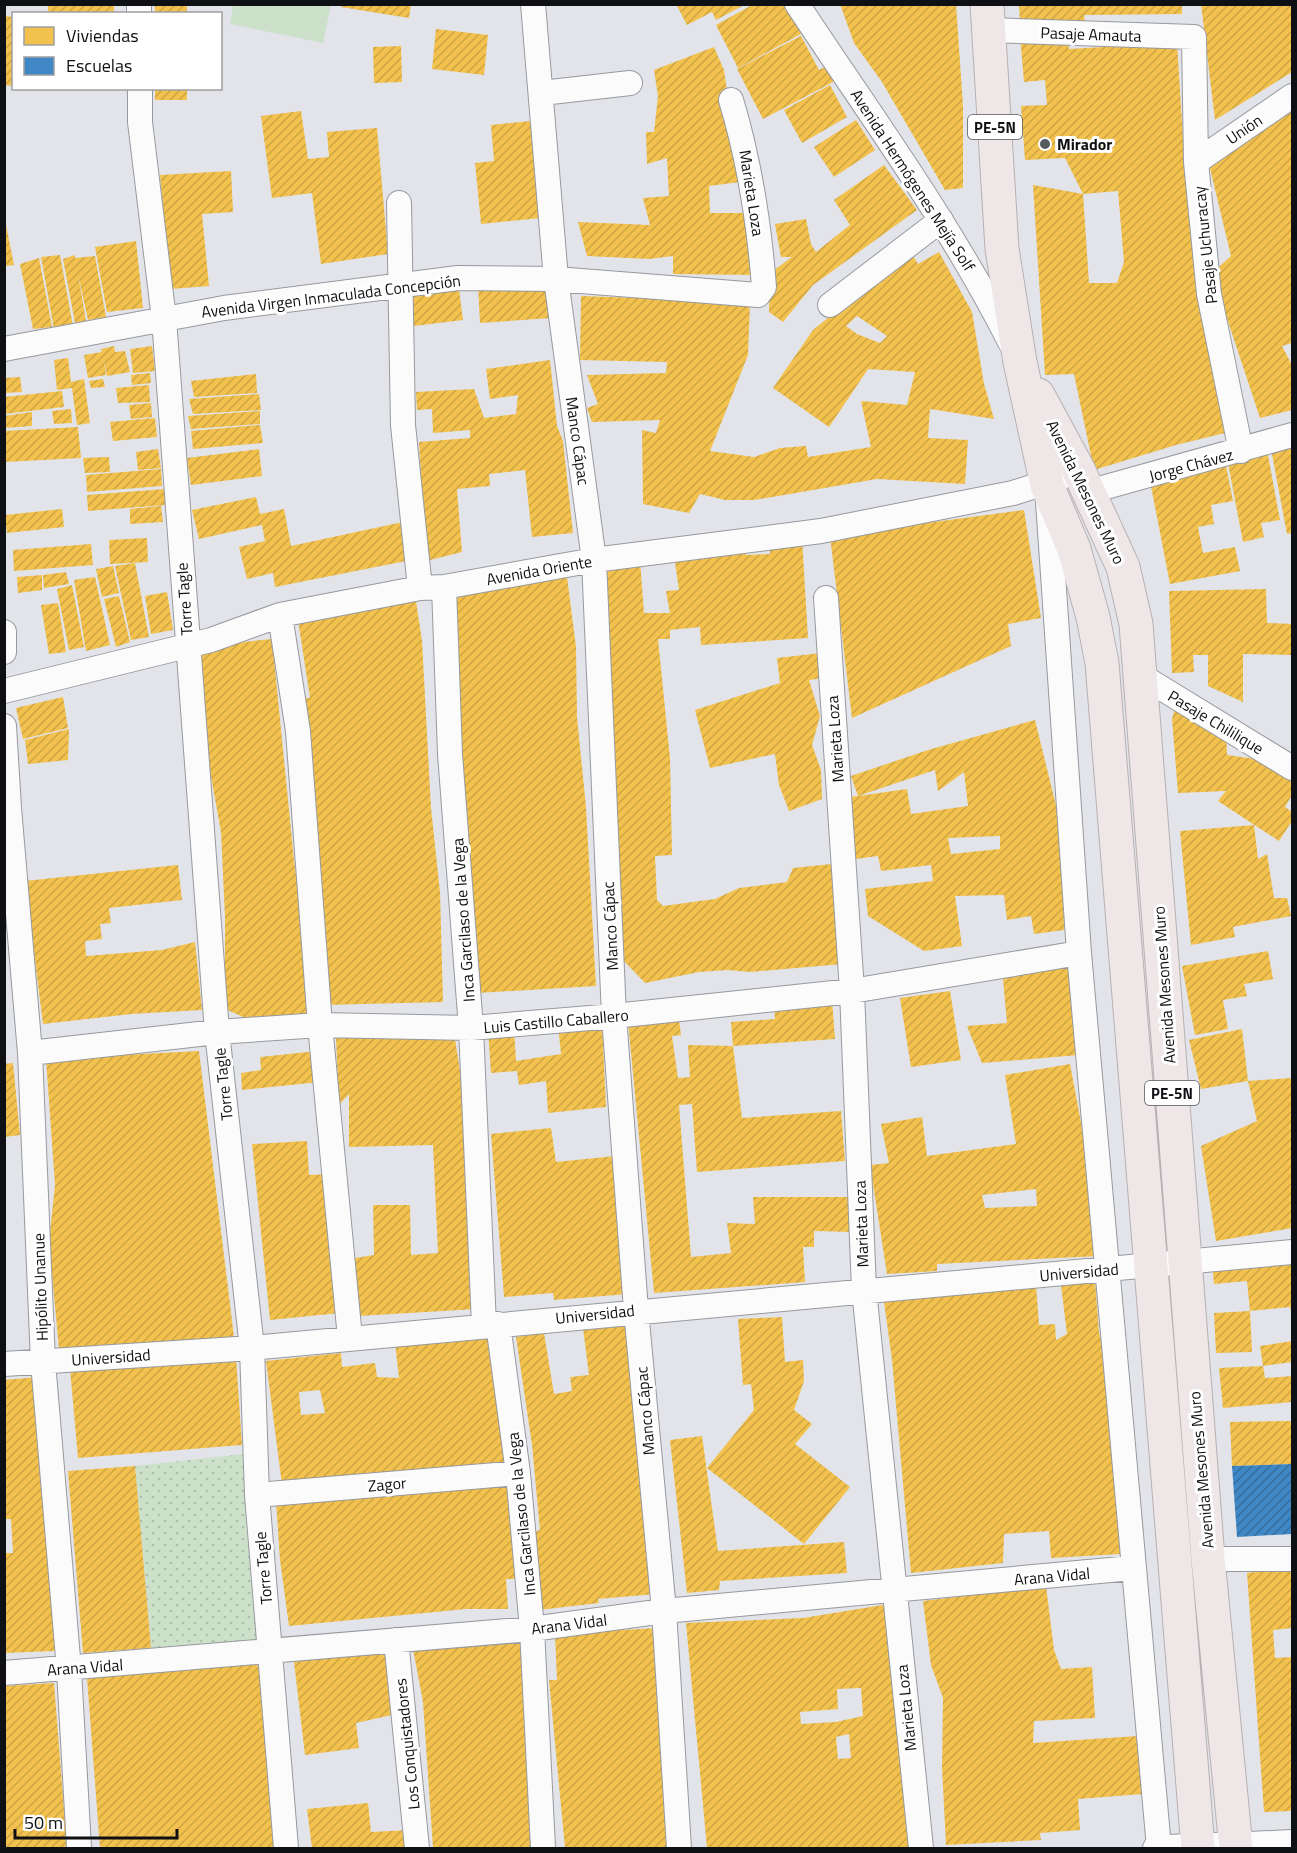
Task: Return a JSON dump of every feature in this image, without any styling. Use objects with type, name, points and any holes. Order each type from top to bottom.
[{"type":"highway","name":"PE-5N","points":[[988,17],[1002,249],[1020,362],[1047,485],[1074,549],[1093,617],[1102,663],[1198,1846]]},
{"type":"highway","name":"Avenida Mesones Muro","points":[[1020,362],[1083,481],[1123,567],[1136,624],[1208,1559],[1236,1847]]},
{"type":"street","name":"Manco Cápac","points":[[534,4],[556,279],[594,560],[614,1016],[636,1310],[664,1611],[679,1848]]},
{"type":"street","name":"Avenida Hermógenes Mejía Solf","points":[[797,4],[980,282],[1020,362]]},
{"type":"street","name":"Pasaje Amauta","points":[[988,17],[1194,37]]},
{"type":"street","name":"Pasaje Uchuracay","points":[[1194,37],[1196,162],[1209,294],[1241,451]]},
{"type":"street","points":[[542,93],[630,83]]},
{"type":"street","name":"Torre Tagle","points":[[140,90],[141,122],[164,319],[217,1032],[252,1348],[256,1495],[286,1848]]},
{"type":"street","name":"Unión","points":[[1196,162],[1293,96]]},
{"type":"street","name":"Marieta Loza","points":[[731,100],[746,150],[758,211],[764,287]]},
{"type":"street","name":"Inca Garcilaso de la Vega","points":[[399,204],[403,425],[432,587],[450,754],[491,1325],[518,1473],[532,1629],[543,1848]]},
{"type":"street","points":[[830,305],[940,220]]},
{"type":"street","name":"Avenida Virgen Inmaculada Concepción","points":[[4,349],[164,319],[400,283],[458,278],[556,279],[758,296],[764,287]]},
{"type":"street","name":"Jorge Chávez","points":[[1083,481],[1241,451],[1293,435]]},
{"type":"street","name":"Avenida Oriente","points":[[4,691],[211,640],[280,615],[594,560],[821,531],[1047,485],[1083,481]]},
{"type":"street","points":[[1047,485],[1079,953],[1158,1848],[1236,1847],[1293,1842]]},
{"type":"street","name":"Marieta Loza","points":[[826,598],[852,991],[864,1290],[921,1848]]},
{"type":"street","points":[[280,615],[298,731],[320,1025],[350,1338]]},
{"type":"street","points":[[4,632],[4,652]]},
{"type":"street","name":"Pasaje Chililique","points":[[1140,675],[1293,768]]},
{"type":"street","name":"Hipólito Unanue","points":[[4,726],[30,1053],[43,1362],[69,1670],[79,1848]]},
{"type":"street","name":"Luis Castillo Caballero","points":[[30,1053],[217,1032],[320,1025],[471,1028],[614,1016],[852,991],[1079,953]]},
{"type":"street","name":"Universidad","points":[[4,1364],[252,1348],[636,1310],[1293,1252]]},
{"type":"street","name":"Zagor","points":[[256,1495],[518,1473]]},
{"type":"street","points":[[1208,1559],[1293,1559]]},
{"type":"street","name":"Arana Vidal","points":[[4,1673],[69,1670],[532,1629],[664,1611],[1132,1568]]},
{"type":"street","name":"Los Conquistadores","points":[[396,1640],[417,1848]]},
{"type":"green space","points":[[233,5],[331,5],[323,43],[230,24]]},
{"type":"green space","points":[[243,1454],[260,1646],[151,1648],[135,1466]]},
{"type":"building: Viviendas","points":[[48,4],[114,4],[114,12],[48,12]]},
{"type":"building: Viviendas","points":[[155,4],[187,4],[187,12],[155,12]]},
{"type":"building: Viviendas","points":[[342,4],[411,4],[409,18],[341,7]]},
{"type":"building: Viviendas","points":[[676,4],[746,4],[716,20],[712,12],[687,25]]},
{"type":"building: Viviendas","points":[[754,4],[785,4],[801,34],[738,68],[716,25]]},
{"type":"building: Viviendas","points":[[840,4],[956,4],[963,106],[963,188],[945,190],[882,82],[854,43]]},
{"type":"building: Viviendas","points":[[1019,4],[1182,4],[1182,14],[1084,15],[1085,21],[1020,24]]},
{"type":"building: Viviendas","points":[[1201,4],[1292,4],[1292,72],[1215,120]]},
{"type":"building: Viviendas","points":[[4,16],[12,17],[12,86],[4,85]]},
{"type":"building: Viviendas","points":[[436,29],[488,35],[484,75],[432,69]]},
{"type":"building: Viviendas","points":[[1066,34],[1069,49],[1177,43],[1186,185],[1195,219],[1233,431],[1176,445],[1094,470],[1074,374],[1045,375],[1033,185],[1083,194],[1065,158],[1025,160],[1021,106],[1047,105],[1045,80],[1024,82],[1020,36]],"holes":[[[1118,191],[1124,262],[1117,283],[1089,283],[1083,194]]]},
{"type":"building: Viviendas","points":[[801,36],[819,70],[827,66],[835,81],[763,119],[737,69]]},
{"type":"building: Viviendas","points":[[401,46],[402,82],[374,83],[373,47]]},
{"type":"building: Viviendas","points":[[714,47],[724,70],[740,182],[709,186],[710,213],[755,213],[754,275],[673,274],[673,256],[649,259],[587,256],[578,222],[650,225],[643,198],[669,196],[667,158],[647,164],[646,132],[654,132],[658,96],[654,70]]},
{"type":"building: Viviendas","points":[[830,85],[847,117],[802,143],[784,110]]},
{"type":"building: Viviendas","points":[[155,90],[187,90],[187,100],[155,100]]},
{"type":"building: Viviendas","points":[[1292,108],[1292,343],[1282,346],[1292,365],[1292,410],[1260,418],[1212,273],[1231,256],[1209,164]]},
{"type":"building: Viviendas","points":[[301,111],[308,159],[329,157],[327,132],[377,128],[388,254],[321,264],[312,193],[272,198],[261,116]]},
{"type":"building: Viviendas","points":[[856,120],[875,150],[834,177],[814,147]]},
{"type":"building: Viviendas","points":[[531,121],[541,218],[481,224],[475,163],[494,161],[491,125]]},
{"type":"building: Viviendas","points":[[884,165],[917,210],[813,285],[783,322],[769,312],[770,273],[792,257],[781,257],[775,224],[806,219],[811,244],[816,252],[850,225],[834,200]]},
{"type":"building: Viviendas","points":[[231,171],[233,212],[202,214],[209,286],[171,289],[160,175]]},
{"type":"building: Viviendas","points":[[4,215],[14,265],[4,266]]},
{"type":"building: Viviendas","points":[[136,241],[143,308],[107,312],[95,247]]},
{"type":"building: Viviendas","points":[[939,252],[972,312],[984,384],[994,419],[930,409],[928,438],[968,440],[965,484],[877,479],[754,500],[725,500],[700,494],[689,513],[643,504],[642,430],[656,433],[660,420],[592,422],[587,408],[598,404],[587,375],[666,373],[667,362],[580,360],[581,296],[750,302],[748,355],[710,451],[754,457],[780,448],[806,446],[808,457],[871,447],[861,401],[907,405],[915,372],[868,369],[829,427],[773,388],[813,330],[875,280],[913,256],[918,264]],"holes":[[[857,316],[887,336],[880,343],[857,334],[846,326]]]},
{"type":"building: Viviendas","points":[[60,255],[73,326],[54,329],[41,257]]},
{"type":"building: Viviendas","points":[[75,255],[75,258],[95,256],[106,317],[88,320],[78,274],[86,321],[75,323],[63,259]]},
{"type":"building: Viviendas","points":[[39,258],[52,327],[33,329],[20,264]]},
{"type":"building: Viviendas","points":[[458,282],[463,320],[414,326],[410,287]]},
{"type":"building: Viviendas","points":[[548,282],[551,318],[480,323],[478,286]]},
{"type":"building: Viviendas","points":[[114,346],[115,352],[125,351],[130,372],[107,376],[103,357],[106,375],[88,378],[84,355],[102,352],[101,349]]},
{"type":"building: Viviendas","points":[[152,346],[155,371],[133,373],[130,349]]},
{"type":"building: Viviendas","points":[[68,358],[71,382],[84,379],[90,423],[77,425],[72,388],[57,390],[54,360]]},
{"type":"building: Viviendas","points":[[550,360],[557,426],[563,441],[573,533],[532,537],[525,470],[489,474],[490,486],[457,489],[462,552],[426,561],[419,442],[470,438],[470,430],[433,433],[432,409],[417,410],[416,392],[474,389],[484,418],[516,414],[518,395],[490,399],[486,369]]},
{"type":"building: Viviendas","points":[[150,373],[151,383],[132,385],[131,375]]},
{"type":"building: Viviendas","points":[[256,374],[257,393],[194,397],[191,381]]},
{"type":"building: Viviendas","points":[[20,377],[22,392],[4,393],[4,378]]},
{"type":"building: Viviendas","points":[[103,379],[105,387],[91,388],[89,381]]},
{"type":"building: Viviendas","points":[[149,385],[150,402],[118,403],[116,388]]},
{"type":"building: Viviendas","points":[[62,391],[64,407],[4,414],[4,397]]},
{"type":"building: Viviendas","points":[[259,394],[261,410],[193,414],[189,399]]},
{"type":"building: Viviendas","points":[[151,403],[152,417],[131,419],[129,405]]},
{"type":"building: Viviendas","points":[[71,409],[72,423],[54,424],[52,411]]},
{"type":"building: Viviendas","points":[[260,411],[260,424],[191,429],[188,416]]},
{"type":"building: Viviendas","points":[[32,412],[32,426],[4,428],[4,416]]},
{"type":"building: Viviendas","points":[[155,418],[157,437],[113,441],[110,422]]},
{"type":"building: Viviendas","points":[[260,425],[263,443],[193,449],[191,431]]},
{"type":"building: Viviendas","points":[[78,427],[81,458],[4,462],[4,431]]},
{"type":"building: Viviendas","points":[[1292,446],[1292,533],[1287,534],[1271,449]]},
{"type":"building: Viviendas","points":[[158,449],[161,468],[138,470],[136,452]]},
{"type":"building: Viviendas","points":[[259,449],[262,476],[191,485],[187,458]]},
{"type":"building: Viviendas","points":[[1267,450],[1280,520],[1261,523],[1264,537],[1243,542],[1227,458]]},
{"type":"building: Viviendas","points":[[109,457],[110,472],[85,473],[83,458]]},
{"type":"building: Viviendas","points":[[1226,466],[1233,501],[1211,505],[1214,524],[1198,527],[1203,553],[1235,547],[1240,571],[1170,584],[1150,481]]},
{"type":"building: Viviendas","points":[[161,469],[162,486],[87,492],[86,475]]},
{"type":"building: Viviendas","points":[[165,489],[166,505],[88,511],[87,495]]},
{"type":"building: Viviendas","points":[[256,497],[260,514],[284,509],[291,546],[403,522],[411,560],[275,587],[273,573],[247,579],[239,547],[265,541],[262,525],[199,539],[192,510]]},
{"type":"building: Viviendas","points":[[161,506],[163,522],[130,524],[130,509]]},
{"type":"building: Viviendas","points":[[62,509],[64,527],[7,533],[5,515]]},
{"type":"building: Viviendas","points":[[1024,510],[1041,618],[1008,624],[1011,646],[852,718],[830,536]]},
{"type":"building: Viviendas","points":[[147,538],[148,562],[110,564],[109,540]]},
{"type":"building: Viviendas","points":[[802,538],[808,638],[701,645],[700,627],[670,630],[670,639],[658,639],[670,758],[672,855],[655,856],[657,900],[663,906],[715,899],[739,888],[787,882],[793,868],[832,864],[842,964],[750,972],[728,970],[699,972],[645,983],[621,958],[600,563],[640,560],[644,613],[670,613],[666,591],[679,590],[674,555],[746,551],[746,555],[770,554],[769,540]]},
{"type":"building: Viviendas","points":[[91,544],[93,565],[14,571],[13,550]]},
{"type":"building: Viviendas","points":[[135,563],[149,637],[131,640],[115,566]]},
{"type":"building: Viviendas","points":[[113,566],[119,593],[102,597],[96,569]]},
{"type":"building: Viviendas","points":[[66,572],[69,584],[44,588],[43,575]]},
{"type":"building: Viviendas","points":[[42,575],[42,590],[18,593],[17,577]]},
{"type":"building: Viviendas","points":[[95,577],[110,645],[86,651],[74,580]]},
{"type":"building: Viviendas","points":[[567,577],[576,647],[577,717],[586,807],[596,986],[477,993],[447,601],[490,585]]},
{"type":"building: Viviendas","points":[[72,585],[84,647],[69,650],[57,589]]},
{"type":"building: Viviendas","points":[[1266,589],[1267,623],[1292,624],[1292,655],[1243,654],[1243,702],[1208,686],[1208,655],[1193,655],[1194,672],[1172,673],[1169,591]]},
{"type":"building: Viviendas","points":[[167,592],[173,630],[151,634],[145,596]]},
{"type":"building: Viviendas","points":[[119,596],[130,642],[116,647],[104,599]]},
{"type":"building: Viviendas","points":[[416,601],[422,641],[431,808],[440,892],[443,1002],[324,1005],[301,698],[310,698],[298,620]]},
{"type":"building: Viviendas","points":[[58,603],[66,652],[49,654],[41,605]]},
{"type":"building: Viviendas","points":[[272,639],[294,860],[314,1013],[250,1020],[225,1009],[225,917],[221,832],[205,743],[195,647]]},
{"type":"building: Viviendas","points":[[821,653],[824,678],[809,680],[820,716],[812,745],[821,770],[822,799],[789,811],[779,785],[775,754],[710,768],[695,710],[780,683],[777,658]]},
{"type":"building: Viviendas","points":[[63,697],[68,728],[23,739],[16,708]]},
{"type":"building: Viviendas","points":[[1177,701],[1226,732],[1227,755],[1255,759],[1292,775],[1292,795],[1285,807],[1292,812],[1292,821],[1279,841],[1218,801],[1226,791],[1178,793],[1172,719]]},
{"type":"building: Viviendas","points":[[1035,720],[1062,830],[1064,930],[1034,934],[1031,916],[1007,920],[1004,895],[955,896],[962,946],[924,951],[868,916],[865,889],[933,881],[931,865],[881,871],[878,856],[856,859],[846,797],[858,796],[851,776],[928,750]],"holes":[[[935,770],[938,791],[964,772],[968,806],[911,814],[907,789],[858,796]],[[1000,836],[1000,849],[951,854],[948,838]]]},
{"type":"building: Viviendas","points":[[69,729],[68,760],[28,764],[25,740]]},
{"type":"building: Viviendas","points":[[1254,825],[1258,859],[1267,854],[1274,898],[1287,898],[1291,916],[1233,927],[1235,937],[1191,945],[1180,831]]},
{"type":"building: Viviendas","points":[[178,865],[182,900],[109,908],[111,923],[100,924],[102,939],[85,941],[86,956],[162,950],[195,942],[202,1010],[131,1014],[43,1024],[25,881]]},
{"type":"building: Viviendas","points":[[1268,951],[1273,979],[1244,984],[1247,996],[1223,1000],[1228,1029],[1195,1035],[1182,966]]},
{"type":"building: Viviendas","points":[[1071,962],[1079,1055],[982,1063],[967,1026],[1007,1023],[1002,968]]},
{"type":"building: Viviendas","points":[[950,991],[961,1060],[911,1067],[900,998]]},
{"type":"building: Viviendas","points":[[832,1000],[835,1039],[733,1046],[731,1022],[775,1019],[774,1004]]},
{"type":"building: Viviendas","points":[[678,1012],[681,1035],[672,1036],[678,1078],[690,1077],[688,1045],[733,1046],[742,1118],[841,1111],[845,1161],[697,1172],[692,1104],[679,1105],[691,1257],[731,1253],[727,1223],[755,1224],[753,1197],[853,1197],[853,1232],[814,1231],[814,1247],[803,1247],[805,1282],[654,1293],[628,1021]]},
{"type":"building: Viviendas","points":[[602,1022],[606,1107],[548,1113],[546,1081],[519,1085],[517,1071],[491,1073],[488,1030],[514,1028],[516,1061],[561,1054],[558,1025]]},
{"type":"building: Viviendas","points":[[1242,1029],[1248,1081],[1201,1089],[1189,1040]]},
{"type":"building: Viviendas","points":[[336,1038],[455,1039],[460,1071],[477,1309],[358,1316],[355,1258],[374,1255],[373,1205],[410,1205],[411,1255],[438,1253],[433,1145],[349,1147],[349,1094],[339,1105]]},
{"type":"building: Viviendas","points":[[199,1051],[234,1337],[59,1349],[49,1242],[55,1185],[46,1059]]},
{"type":"building: Viviendas","points":[[317,1051],[320,1082],[242,1090],[241,1073],[261,1070],[260,1057]]},
{"type":"building: Viviendas","points":[[13,1063],[20,1135],[4,1137],[4,1064]]},
{"type":"building: Viviendas","points":[[1070,1064],[1092,1181],[1100,1256],[937,1264],[937,1271],[887,1274],[870,1165],[889,1163],[881,1124],[922,1117],[927,1156],[1016,1144],[1005,1075]],"holes":[[[1036,1189],[1037,1206],[985,1208],[982,1195]]]},
{"type":"building: Viviendas","points":[[1292,1078],[1292,1228],[1216,1241],[1201,1146],[1257,1121],[1248,1081]]},
{"type":"building: Viviendas","points":[[551,1128],[556,1162],[615,1156],[628,1294],[554,1300],[553,1293],[504,1297],[491,1134]]},
{"type":"building: Viviendas","points":[[307,1141],[309,1175],[329,1174],[340,1313],[270,1320],[252,1144]]},
{"type":"building: Viviendas","points":[[1292,1254],[1292,1315],[1290,1307],[1250,1311],[1247,1281],[1214,1284],[1212,1262]]},
{"type":"building: Viviendas","points":[[1095,1281],[1099,1332],[1107,1365],[1121,1554],[1051,1558],[1049,1531],[1004,1534],[1003,1563],[911,1573],[892,1360],[884,1302],[955,1291],[1036,1285],[1039,1325],[1055,1324],[1056,1340],[1067,1334],[1061,1285]]},
{"type":"building: Viviendas","points":[[1250,1311],[1252,1352],[1216,1353],[1214,1313]]},
{"type":"building: Viviendas","points":[[782,1317],[785,1362],[803,1360],[804,1381],[794,1410],[812,1424],[795,1444],[850,1487],[804,1544],[707,1468],[754,1410],[751,1384],[743,1385],[738,1319]]},
{"type":"building: Viviendas","points":[[632,1323],[655,1594],[598,1599],[599,1603],[539,1610],[531,1533],[540,1530],[532,1445],[516,1337],[544,1333],[554,1394],[572,1391],[570,1377],[589,1375],[583,1328]]},
{"type":"building: Viviendas","points":[[498,1332],[512,1461],[282,1485],[266,1361],[341,1353],[342,1367],[375,1363],[377,1377],[399,1378],[395,1343]],"holes":[[[320,1390],[325,1413],[301,1415],[299,1392]]]},
{"type":"building: Viviendas","points":[[1292,1341],[1292,1362],[1263,1366],[1260,1346]]},
{"type":"building: Viviendas","points":[[236,1357],[242,1445],[78,1458],[70,1369]]},
{"type":"building: Viviendas","points":[[1263,1366],[1265,1378],[1292,1376],[1292,1402],[1223,1408],[1219,1368]]},
{"type":"building: Viviendas","points":[[38,1377],[55,1651],[4,1653],[4,1553],[13,1553],[11,1519],[4,1519],[4,1380]]},
{"type":"building: Viviendas","points":[[1292,1421],[1292,1464],[1232,1466],[1230,1422]]},
{"type":"building: Viviendas","points":[[702,1436],[718,1551],[844,1542],[847,1573],[720,1581],[719,1590],[687,1593],[670,1440]]},
{"type":"building: Viviendas","points":[[135,1466],[151,1648],[83,1653],[68,1471]]},
{"type":"building: Viviendas","points":[[514,1477],[523,1579],[506,1579],[508,1609],[466,1609],[289,1626],[280,1560],[276,1501]]},
{"type":"building: Viviendas","points":[[1292,1568],[1292,1628],[1273,1630],[1275,1658],[1292,1657],[1292,1811],[1264,1812],[1247,1573]]},
{"type":"building: Viviendas","points":[[1046,1586],[1054,1650],[1061,1669],[1092,1667],[1095,1718],[1034,1721],[1033,1743],[1138,1736],[1143,1794],[1078,1799],[1080,1830],[1040,1833],[1041,1840],[946,1845],[942,1767],[943,1698],[931,1665],[923,1601]]},
{"type":"building: Viviendas","points":[[889,1604],[911,1848],[707,1848],[686,1623],[803,1618]],"holes":[[[861,1688],[863,1716],[836,1722],[801,1724],[800,1712],[838,1709],[837,1689]],[[849,1734],[851,1758],[838,1759],[836,1737]]]},
{"type":"building: Viviendas","points":[[657,1628],[672,1848],[565,1848],[549,1680],[557,1680],[555,1634]]},
{"type":"building: Viviendas","points":[[524,1635],[539,1848],[433,1848],[423,1702],[413,1649]]},
{"type":"building: Viviendas","points":[[391,1649],[401,1713],[356,1723],[359,1748],[305,1755],[294,1662]]},
{"type":"building: Viviendas","points":[[257,1664],[261,1678],[276,1848],[100,1848],[87,1678]]},
{"type":"building: Viviendas","points":[[54,1683],[67,1848],[4,1848],[4,1686]]},
{"type":"building: Viviendas","points":[[368,1803],[371,1832],[410,1830],[411,1848],[312,1848],[307,1809]]},
{"type":"building: Escuelas","points":[[1292,1464],[1292,1534],[1237,1537],[1232,1466]]},
{"type":"place","name":"Mirador","points":[[1045,144]]}]
